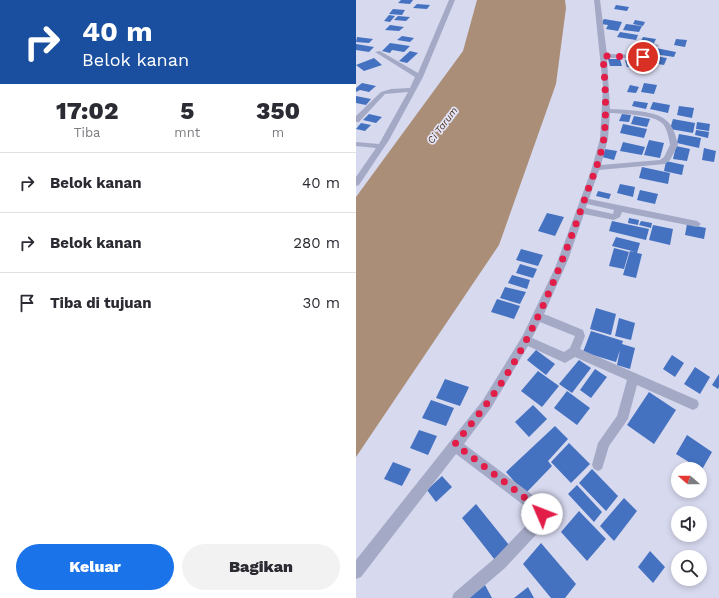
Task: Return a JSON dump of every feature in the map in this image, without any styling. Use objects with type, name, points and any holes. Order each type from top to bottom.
[{"type":"street","points":[[356,184],[381,146],[420,77],[452,0]]},
{"type":"street","points":[[356,572],[487,404],[526,340],[561,268],[596,168],[604,139],[606,111],[603,56],[597,0]]},
{"type":"street","points":[[603,56],[642,57],[656,45]]},
{"type":"street","points":[[378,52],[420,77]]},
{"type":"street","points":[[356,120],[383,93],[413,90]]},
{"type":"street","points":[[596,168],[662,162],[670,155],[674,145],[663,120],[633,113],[606,111]]},
{"type":"street","points":[[356,144],[381,146]]},
{"type":"street","points":[[582,205],[614,217],[617,215],[619,208],[697,224]]},
{"type":"street","points":[[526,340],[562,357],[568,357],[574,351],[580,336],[579,334],[537,316]]},
{"type":"street","points":[[574,351],[693,404]]},
{"type":"street","points":[[598,465],[604,443],[622,419],[633,378]]},
{"type":"street","points":[[455,444],[541,510],[542,514],[538,523],[500,563],[459,598]]},
{"type":"water","name":"Ci Tarum","points":[[477,0],[565,0],[566,8],[556,84],[499,245],[356,457],[356,197],[463,51]]},
{"type":"building","points":[[401,0],[413,0],[410,4],[398,3]]},
{"type":"building","points":[[417,4],[430,5],[427,9],[413,8]]},
{"type":"building","points":[[616,5],[629,7],[627,11],[614,9]]},
{"type":"building","points":[[393,9],[405,10],[402,15],[389,14]]},
{"type":"building","points":[[389,15],[395,16],[390,22],[384,21]]},
{"type":"building","points":[[398,16],[410,17],[406,21],[394,20]]},
{"type":"building","points":[[604,19],[622,22],[618,31],[606,29],[608,25],[601,24]]},
{"type":"building","points":[[635,20],[645,22],[643,26],[633,24]]},
{"type":"building","points":[[626,24],[642,26],[639,32],[623,30]]},
{"type":"building","points":[[390,25],[404,27],[399,31],[385,30]]},
{"type":"building","points":[[620,32],[638,35],[636,40],[617,37]]},
{"type":"building","points":[[402,36],[414,38],[410,42],[397,40]]},
{"type":"building","points":[[357,37],[373,39],[369,43],[356,42]]},
{"type":"building","points":[[643,37],[656,39],[653,45],[640,43]]},
{"type":"building","points":[[676,39],[687,40],[685,47],[674,45]]},
{"type":"building","points":[[390,43],[410,46],[404,52],[392,50],[390,53],[382,51]]},
{"type":"building","points":[[356,44],[374,47],[369,52],[356,50]]},
{"type":"building","points":[[634,45],[648,47],[644,55],[630,52]]},
{"type":"building","points":[[656,48],[676,52],[674,57],[654,54]]},
{"type":"building","points":[[410,51],[418,53],[407,63],[399,61]]},
{"type":"building","points":[[649,55],[667,58],[664,65],[646,62]]},
{"type":"building","points":[[374,58],[382,65],[364,71],[356,65]]},
{"type":"building","points":[[608,59],[620,59],[622,66],[610,66]]},
{"type":"building","points":[[625,60],[640,60],[641,66],[627,67]]},
{"type":"building","points":[[362,83],[376,86],[369,92],[360,90],[356,92],[356,88]]},
{"type":"building","points":[[644,83],[657,85],[654,94],[641,92]]},
{"type":"building","points":[[630,85],[639,87],[636,93],[627,92]]},
{"type":"building","points":[[356,96],[371,99],[366,105],[356,103]]},
{"type":"building","points":[[634,101],[648,103],[646,109],[632,106]]},
{"type":"building","points":[[653,102],[670,105],[668,113],[650,109]]},
{"type":"building","points":[[679,106],[694,108],[692,118],[677,115]]},
{"type":"building","points":[[369,114],[382,117],[376,123],[363,120]]},
{"type":"building","points":[[622,114],[631,115],[629,122],[619,121]]},
{"type":"building","points":[[634,116],[650,119],[647,127],[631,124]]},
{"type":"building","points":[[673,119],[695,123],[693,133],[670,129]]},
{"type":"building","points":[[697,122],[710,124],[709,131],[696,129]]},
{"type":"building","points":[[361,123],[371,125],[365,131],[356,129]]},
{"type":"building","points":[[623,124],[647,129],[644,138],[620,133]]},
{"type":"building","points":[[696,130],[709,132],[708,138],[695,135]]},
{"type":"building","points":[[679,134],[701,138],[699,148],[677,143]]},
{"type":"building","points":[[649,140],[664,143],[660,158],[644,155]]},
{"type":"building","points":[[623,142],[645,147],[642,155],[620,151]]},
{"type":"building","points":[[676,146],[690,149],[687,161],[673,159]]},
{"type":"building","points":[[704,148],[716,151],[714,162],[702,160]]},
{"type":"building","points":[[605,149],[617,151],[614,160],[602,157]]},
{"type":"building","points":[[666,161],[684,165],[682,175],[664,171]]},
{"type":"building","points":[[642,167],[670,173],[668,184],[639,178]]},
{"type":"building","points":[[620,184],[635,187],[633,197],[617,193]]},
{"type":"building","points":[[640,190],[658,194],[655,204],[637,200]]},
{"type":"building","points":[[598,191],[611,194],[609,199],[596,196]]},
{"type":"building","points":[[547,213],[564,217],[555,236],[538,231]]},
{"type":"building","points":[[629,218],[639,220],[638,225],[628,223]]},
{"type":"building","points":[[612,221],[649,229],[646,240],[609,231]]},
{"type":"building","points":[[641,221],[652,223],[651,228],[639,225]]},
{"type":"building","points":[[687,224],[706,228],[704,239],[685,235]]},
{"type":"building","points":[[653,225],[673,229],[670,245],[649,240]]},
{"type":"building","points":[[616,237],[640,243],[637,253],[642,254],[636,278],[623,275],[630,251],[636,252],[612,246]]},
{"type":"building","points":[[614,248],[629,252],[624,269],[609,266]]},
{"type":"building","points":[[521,249],[543,255],[538,266],[516,260]]},
{"type":"building","points":[[520,264],[537,269],[533,278],[516,273]]},
{"type":"building","points":[[512,275],[530,280],[527,289],[508,283]]},
{"type":"building","points":[[505,287],[526,292],[520,304],[500,298]]},
{"type":"building","points":[[497,299],[520,306],[514,319],[491,312]]},
{"type":"building","points":[[596,308],[616,314],[611,335],[590,329]]},
{"type":"building","points":[[619,318],[635,323],[631,340],[615,336]]},
{"type":"building","points":[[591,331],[623,341],[622,344],[635,348],[630,369],[617,365],[620,350],[616,362],[583,352]]},
{"type":"building","points":[[536,350],[555,364],[546,375],[527,360]]},
{"type":"building","points":[[672,355],[684,363],[675,377],[663,369]]},
{"type":"building","points":[[579,360],[591,368],[572,393],[559,384]]},
{"type":"building","points":[[695,367],[710,377],[700,394],[684,384]]},
{"type":"building","points":[[595,369],[607,377],[591,398],[580,390]]},
{"type":"building","points":[[538,371],[559,386],[542,407],[521,391]]},
{"type":"building","points":[[719,374],[719,387],[718,389],[712,385]]},
{"type":"building","points":[[445,379],[469,387],[460,406],[436,398]]},
{"type":"building","points":[[567,391],[590,408],[577,425],[554,408]]},
{"type":"building","points":[[649,392],[676,410],[654,444],[627,425]]},
{"type":"building","points":[[431,400],[454,408],[446,426],[422,418]]},
{"type":"building","points":[[533,405],[547,419],[529,437],[515,422]]},
{"type":"building","points":[[555,426],[568,439],[548,461],[552,466],[525,494],[506,472]]},
{"type":"building","points":[[419,430],[437,436],[428,455],[410,448]]},
{"type":"building","points":[[687,435],[712,452],[706,462],[689,462],[676,454]]},
{"type":"building","points":[[569,443],[590,464],[571,483],[551,462]]},
{"type":"building","points":[[393,462],[411,469],[402,486],[384,479]]},
{"type":"building","points":[[592,469],[618,496],[606,511],[579,483]]},
{"type":"building","points":[[442,476],[452,487],[436,502],[427,490]]},
{"type":"building","points":[[577,485],[602,512],[594,522],[568,494]]},
{"type":"building","points":[[624,498],[637,511],[614,541],[600,526]]},
{"type":"building","points":[[476,504],[509,545],[495,560],[462,518]]},
{"type":"building","points":[[579,511],[606,539],[587,561],[561,532]]},
{"type":"building","points":[[541,543],[576,584],[565,598],[551,598],[523,564]]},
{"type":"building","points":[[650,551],[665,567],[653,583],[638,567]]},
{"type":"building","points":[[485,585],[492,598],[468,598]]},
{"type":"building","points":[[528,587],[534,598],[514,598]]},
{"type":"route","points":[[542,514],[541,510],[455,444],[487,404],[504,379],[521,350],[561,268],[596,168],[604,139],[606,111],[603,56],[643,57]]}]
